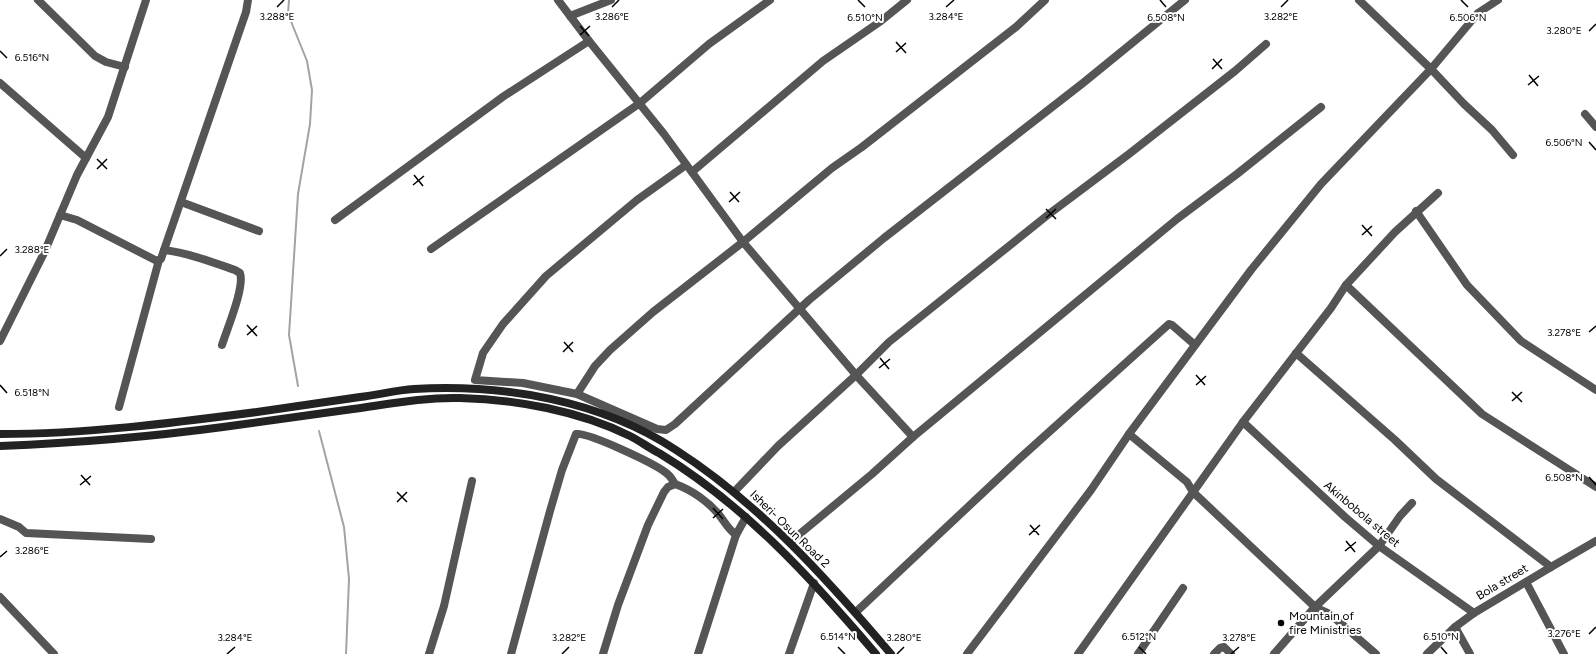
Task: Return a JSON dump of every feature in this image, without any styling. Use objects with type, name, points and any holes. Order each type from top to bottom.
[{"type":"main road","name":"Isheri- Osun Road 2","points":[[0,434],[43,434],[95,430],[220,417],[411,389],[460,387],[506,391],[552,399],[595,410],[658,439],[675,448],[720,480],[790,542],[856,612],[892,654]]},
{"type":"main road","points":[[0,446],[96,441],[229,426],[412,400],[460,398],[504,401],[550,409],[592,420],[630,436],[700,480],[746,517],[814,583],[876,654]]},
{"type":"street","points":[[38,0],[96,56],[106,62],[125,67]]},
{"type":"street","points":[[0,341],[44,253],[77,175],[108,117],[146,0]]},
{"type":"street","points":[[119,407],[159,260],[181,202],[246,12],[248,0]]},
{"type":"street","points":[[558,0],[640,103],[743,242],[856,376],[913,437]]},
{"type":"street","points":[[570,16],[611,0]]},
{"type":"street","points":[[431,249],[640,103],[709,44],[770,0]]},
{"type":"street","points":[[692,172],[823,61],[881,21],[907,0]]},
{"type":"street","points":[[577,394],[595,366],[610,350],[653,312],[743,242],[832,168],[874,138],[1016,27],[1045,0]]},
{"type":"street","points":[[686,165],[637,200],[546,276],[503,324],[483,353],[475,380],[523,383],[577,394],[657,429],[666,430],[675,424],[762,346],[800,309],[884,238],[1083,83],[1185,0]]},
{"type":"street","points":[[1359,0],[1431,69],[1464,104],[1492,130],[1514,155]]},
{"type":"street","points":[[967,654],[1091,490],[1129,434],[1250,270],[1321,184],[1431,69],[1478,13],[1498,0]]},
{"type":"street","points":[[336,220],[504,96],[589,40]]},
{"type":"street","points":[[734,492],[778,446],[856,376],[889,342],[1049,214],[1110,167],[1130,154],[1235,71],[1266,44]]},
{"type":"street","points":[[0,83],[86,158]]},
{"type":"street","points":[[790,542],[872,474],[913,437],[1177,219],[1243,170],[1321,107]]},
{"type":"street","points":[[1585,114],[1596,127]]},
{"type":"street","points":[[1078,654],[1243,422],[1346,285],[1375,252],[1438,193]]},
{"type":"street","points":[[181,202],[259,231]]},
{"type":"street","points":[[1416,212],[1467,285],[1521,341],[1596,390]]},
{"type":"street","points":[[60,215],[77,220],[157,261],[159,260]]},
{"type":"street","points":[[164,250],[191,255],[240,273],[242,278],[238,297],[222,345]]},
{"type":"street","points":[[1346,285],[1482,414],[1596,487]]},
{"type":"street","points":[[856,612],[1019,459],[1169,324],[1195,345]]},
{"type":"street","points":[[1296,353],[1395,440],[1436,479],[1550,567]]},
{"type":"street","name":"Akinbobola street","points":[[1243,422],[1344,517],[1378,546],[1474,613]]},
{"type":"street","points":[[511,654],[552,504],[573,437],[576,434],[582,434],[608,444],[666,472],[675,484],[702,499],[719,515],[727,528],[736,536]]},
{"type":"street","points":[[1129,434],[1187,482],[1194,492],[1315,607],[1330,614],[1376,654]]},
{"type":"street","points":[[429,654],[444,606],[472,481]]},
{"type":"street","points":[[603,654],[618,605],[648,525],[664,492],[668,487],[675,484]]},
{"type":"street","points":[[1275,654],[1315,607],[1378,546],[1400,516],[1412,503]]},
{"type":"street","points":[[698,654],[736,536],[746,517]]},
{"type":"street","points":[[0,519],[18,527],[26,534],[151,539]]},
{"type":"street","name":"Bola street","points":[[1427,654],[1456,627],[1474,613],[1596,541]]},
{"type":"street","points":[[1526,582],[1564,654]]},
{"type":"street","points":[[789,654],[814,583]]},
{"type":"street","points":[[1138,654],[1184,588]]},
{"type":"street","points":[[0,597],[54,654]]},
{"type":"street","points":[[1456,627],[1470,654]]},
{"type":"street","points":[[1214,654],[1220,648],[1224,647],[1231,654]]},
{"type":"waterway","points":[[289,0],[288,14],[307,61],[312,90],[310,124],[298,194],[289,335],[298,386]]},
{"type":"waterway","points":[[319,431],[344,527],[349,579],[346,654]]},
{"type":"place","name":"Mountain of fire Ministries","points":[[1281,623]]}]
